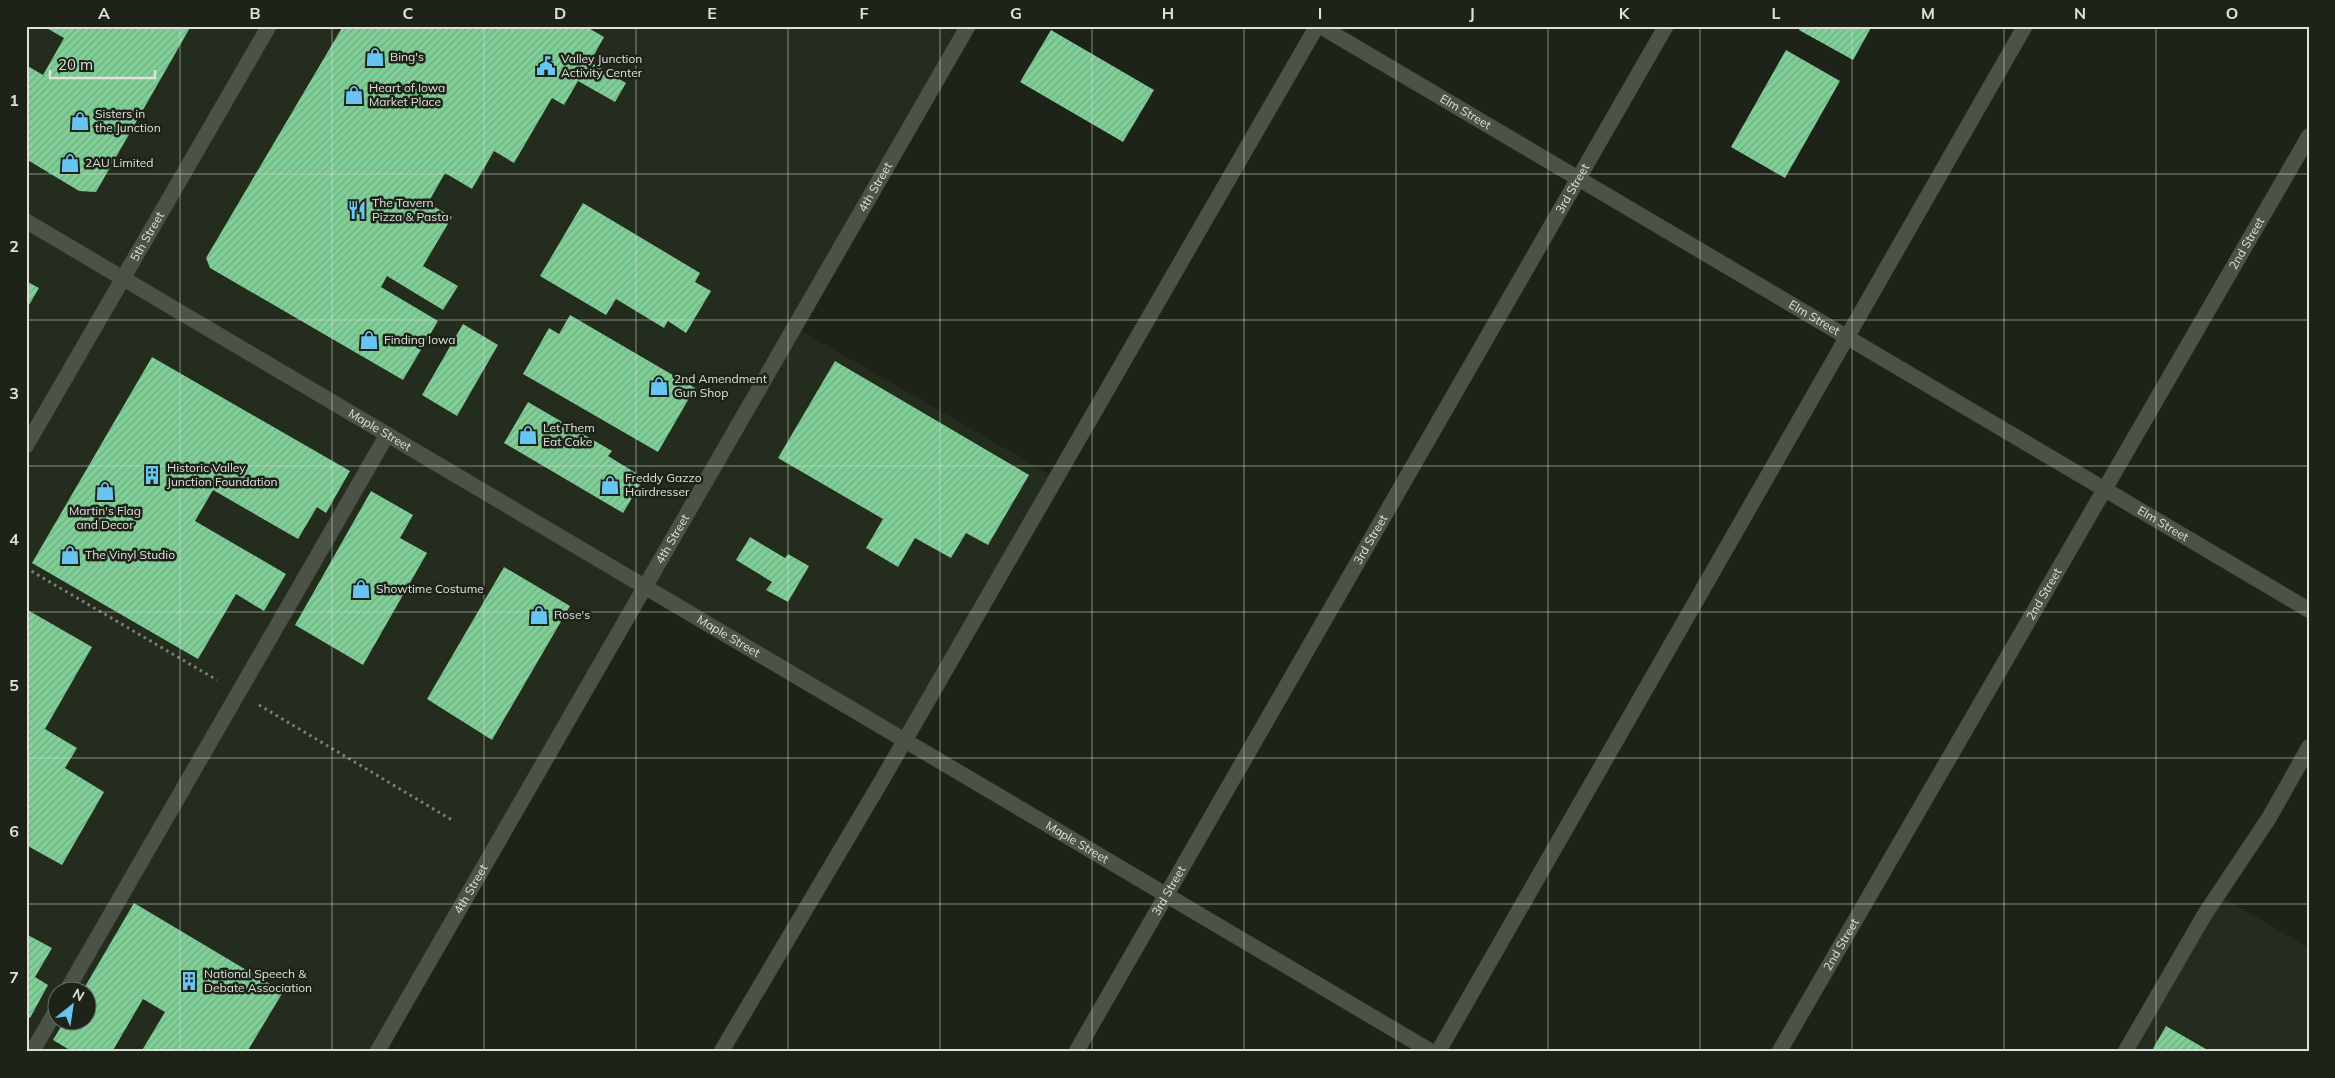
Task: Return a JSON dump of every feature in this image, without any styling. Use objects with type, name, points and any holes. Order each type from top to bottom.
[{"type":"street","name":"5th Street","points":[[26,446],[269,26]]},
{"type":"street","name":"4th Street","points":[[377,1052],[968,26]]},
{"type":"street","name":"Elm Street","points":[[1318,26],[2309,610]]},
{"type":"street","points":[[721,1052],[904,741],[1318,26]]},
{"type":"street","name":"3rd Street","points":[[1076,1052],[1666,26]]},
{"type":"street","points":[[1438,1052],[2025,26]]},
{"type":"street","name":"2nd Street","points":[[1779,1052],[2309,136]]},
{"type":"street","name":"Maple Street","points":[[26,221],[1432,1052]]},
{"type":"street","points":[[73,980],[387,435]]},
{"type":"street","points":[[2125,1052],[2205,914],[2266,822],[2309,747]]},
{"type":"street","points":[[32,1052],[48,1024]]},
{"type":"shaded area","points":[[26,26],[968,26],[795,327],[1056,478],[904,741],[645,587],[377,1052],[26,1052]]},
{"type":"shaded area","points":[[2218,895],[2309,948],[2309,1052],[2125,1052]]},
{"type":"building","points":[[43,26],[191,26],[96,192],[79,191],[26,159],[26,65],[43,75],[64,38]]},
{"type":"building","points":[[343,26],[585,26],[604,37],[590,62],[626,83],[615,102],[578,81],[564,105],[552,98],[514,163],[494,151],[472,189],[445,173],[428,203],[452,217],[423,266],[458,286],[443,310],[387,276],[381,287],[438,321],[403,380],[210,268],[206,258]]},
{"type":"building","points":[[1801,26],[1872,26],[1853,60],[1799,30]]},
{"type":"building","points":[[1051,30],[1154,90],[1123,142],[1020,82]]},
{"type":"building","points":[[1786,50],[1840,81],[1785,178],[1731,147]]},
{"type":"building","points":[[583,203],[700,273],[695,282],[711,291],[686,333],[668,321],[664,328],[616,299],[606,315],[540,276]]},
{"type":"building","points":[[26,281],[39,288],[26,310]]},
{"type":"building","points":[[570,315],[695,388],[658,452],[523,374],[549,328],[559,334]]},
{"type":"building","points":[[463,324],[498,345],[457,416],[422,395]]},
{"type":"building","points":[[152,357],[350,471],[326,513],[317,507],[298,539],[213,490],[195,521],[286,574],[264,611],[236,594],[198,659],[32,563]]},
{"type":"building","points":[[835,361],[1029,475],[988,545],[966,533],[951,558],[915,538],[898,567],[866,548],[883,519],[778,458]]},
{"type":"building","points":[[528,402],[612,451],[608,456],[644,478],[623,513],[504,443]]},
{"type":"building","name":"Showtime Costume","points":[[371,491],[413,515],[400,538],[427,553],[363,665],[295,625]]},
{"type":"building","points":[[750,537],[785,558],[788,554],[809,566],[788,602],[766,590],[772,582],[736,560]]},
{"type":"building","points":[[504,567],[570,606],[492,740],[427,699]]},
{"type":"building","points":[[26,609],[92,647],[45,729],[77,748],[65,768],[104,792],[62,865],[26,845]]},
{"type":"building","name":"National Speech & Debate Association","points":[[134,903],[283,992],[247,1052],[141,1052],[165,1012],[143,999],[112,1052],[73,1052],[53,1040],[59,1030],[98,1030],[98,980],[89,980]]},
{"type":"building","points":[[26,934],[52,948],[35,977],[48,985],[30,1018],[26,1016]]},
{"type":"building","points":[[2166,1026],[2211,1052],[2151,1052]]},
{"type":"place","name":"Bing's","points":[[375,57]]},
{"type":"place","name":"Valley Junction Activity Center","points":[[546,66]]},
{"type":"place","name":"Heart of Iowa Market Place","points":[[354,95]]},
{"type":"place","name":"Sisters in the Junction","points":[[80,121]]},
{"type":"place","name":"2AU Limited","points":[[70,163]]},
{"type":"place","name":"The Tavern Pizza & Pasta","points":[[357,210]]},
{"type":"place","name":"Finding Iowa","points":[[369,340]]},
{"type":"place","name":"2nd Amendment Gun Shop","points":[[659,386]]},
{"type":"place","name":"Let Them Eat Cake","points":[[528,435]]},
{"type":"place","name":"Historic Valley Junction Foundation","points":[[152,475]]},
{"type":"place","name":"Freddy Gazzo Hairdresser","points":[[610,485]]},
{"type":"place","name":"Martin's Flag and Decor","points":[[105,491]]},
{"type":"place","name":"The Vinyl Studio","points":[[70,555]]},
{"type":"place","name":"Showtime Costume","points":[[361,589]]},
{"type":"place","name":"Rose's","points":[[539,615]]},
{"type":"place","name":"National Speech & Debate Association","points":[[189,981]]}]
